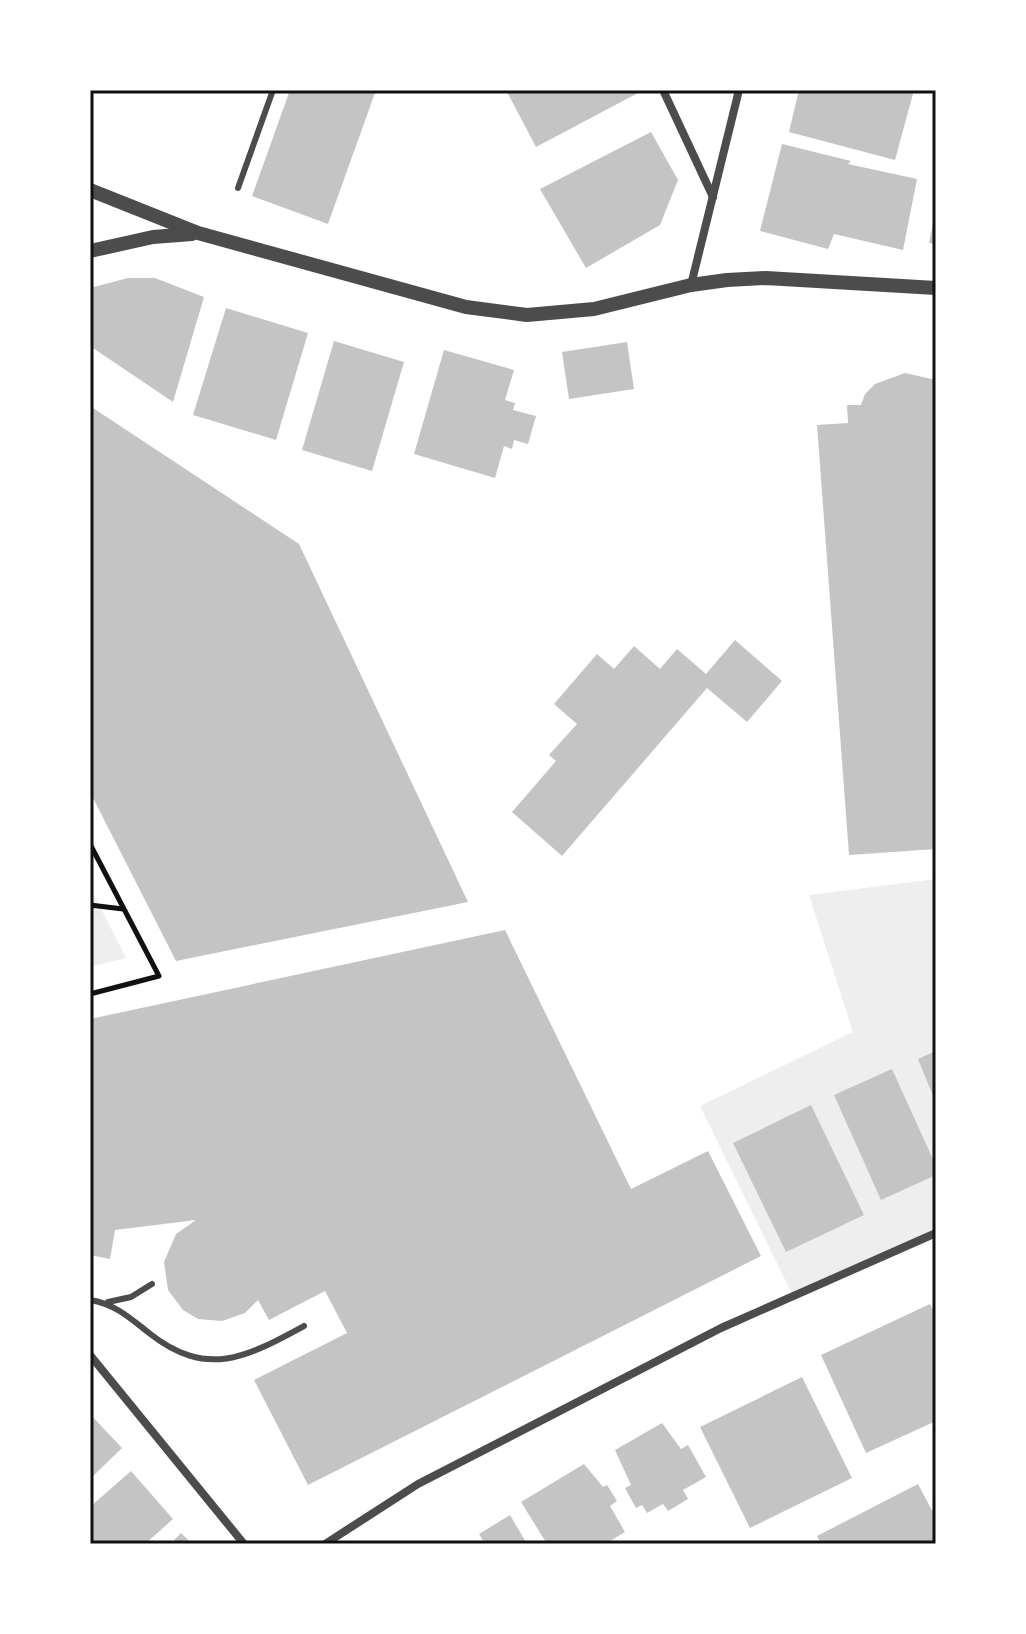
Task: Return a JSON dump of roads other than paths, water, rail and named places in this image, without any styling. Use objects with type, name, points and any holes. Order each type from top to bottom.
[{"type":"street","points":[[663,90],[713,197]]},
{"type":"street","points":[[691,285],[739,90]]},
{"type":"street","points":[[90,190],[198,233],[466,307],[527,315],[594,309],[691,285],[766,278],[936,288]]},
{"type":"street","points":[[90,251],[153,237],[198,233]]},
{"type":"street","points":[[325,1544],[418,1484],[694,1342],[936,1233]]},
{"type":"street","points":[[90,1355],[244,1544]]},
{"type":"lane","points":[[238,188],[273,90]]},
{"type":"lane","points":[[100,1302],[118,1301],[152,1284]]},
{"type":"lane","points":[[90,1300],[128,1315],[161,1343],[211,1360],[252,1354],[304,1326]]}]
